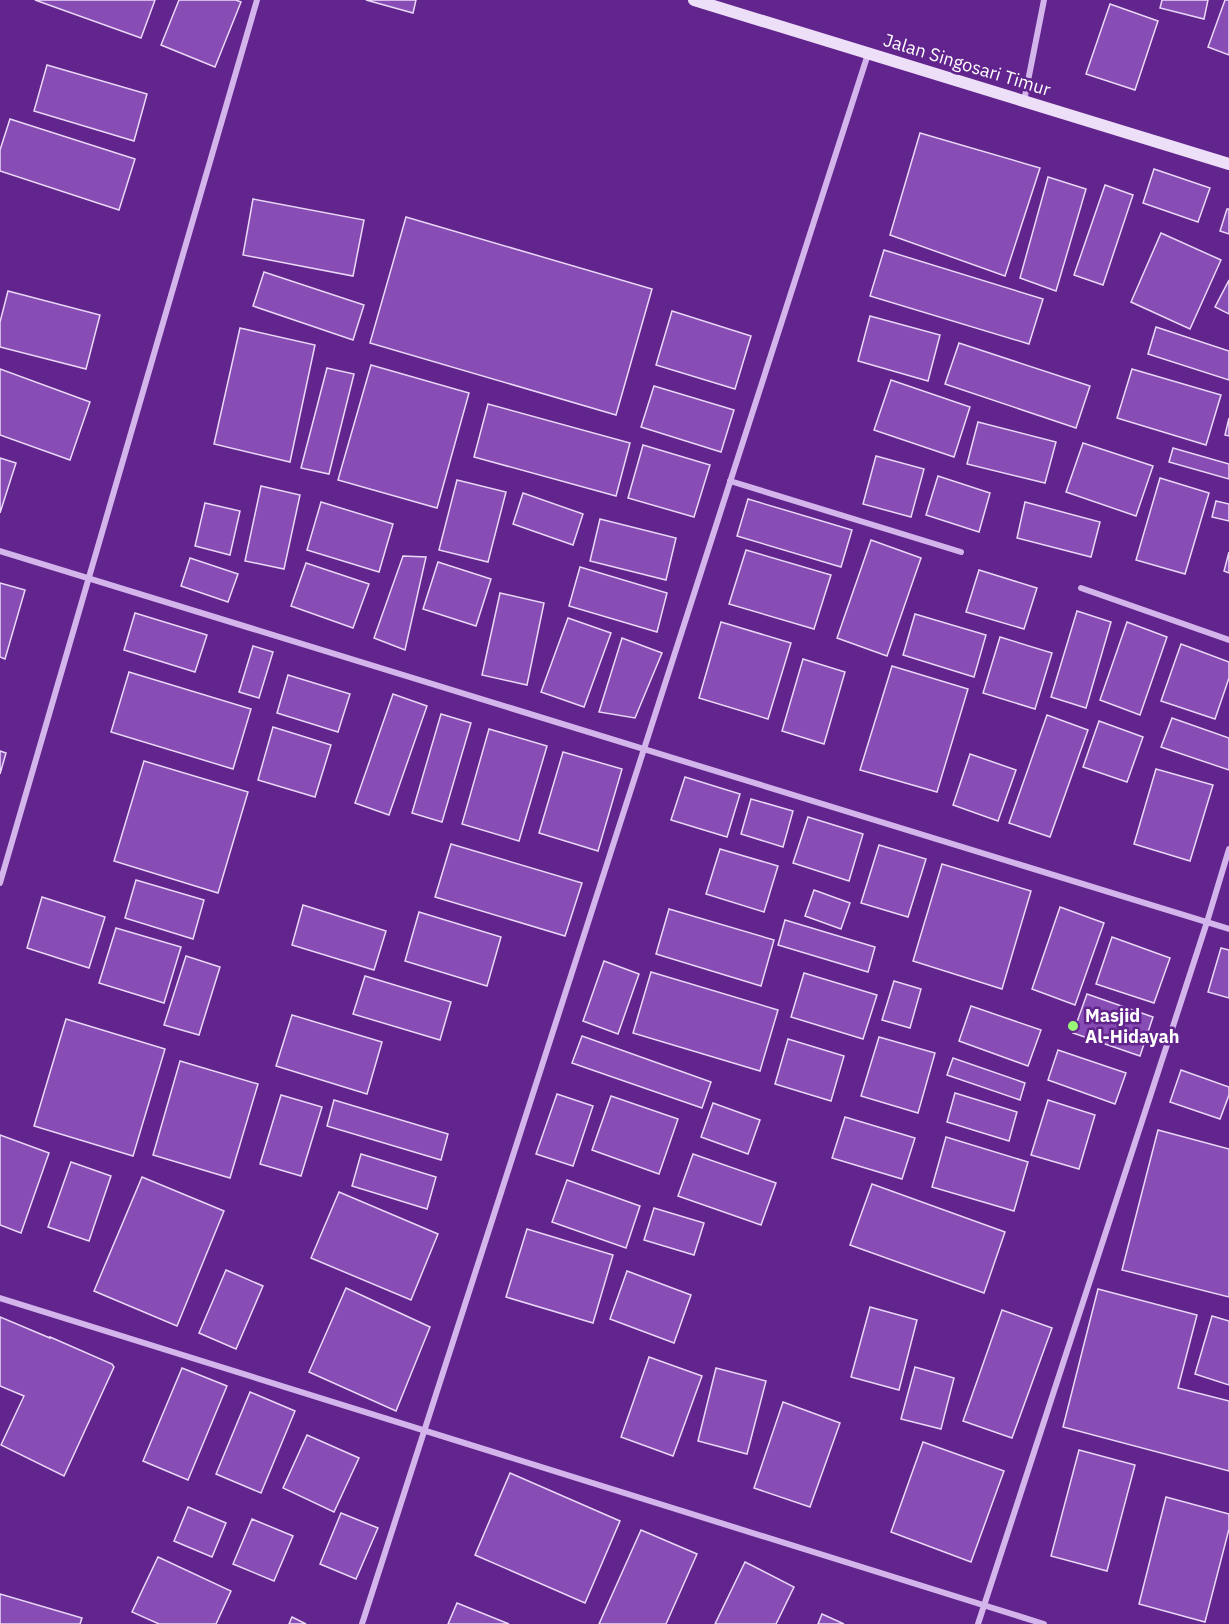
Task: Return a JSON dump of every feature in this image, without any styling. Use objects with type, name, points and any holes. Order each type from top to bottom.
[{"type":"street","points":[[0,883],[257,0]]},
{"type":"street","name":"Jalan Singosari Timur","points":[[694,0],[1229,164]]},
{"type":"street","points":[[1024,101],[1044,0]]},
{"type":"street","points":[[362,1624],[869,53]]},
{"type":"street","points":[[730,481],[961,552]]},
{"type":"street","points":[[0,551],[1229,929]]},
{"type":"street","points":[[1081,588],[1229,639]]},
{"type":"street","points":[[978,1624],[1229,849]]},
{"type":"street","points":[[0,1298],[1044,1624]]},
{"type":"building","points":[[35,0],[155,0],[141,38]]},
{"type":"building","points":[[179,0],[236,0],[241,2],[215,67],[161,45]]},
{"type":"building","points":[[366,0],[416,0],[413,13]]},
{"type":"building","points":[[1162,0],[1208,0],[1204,19],[1160,8]]},
{"type":"building","points":[[1225,0],[1229,0],[1229,55],[1208,47]]},
{"type":"building","points":[[1110,4],[1158,21],[1135,90],[1086,74]]},
{"type":"building","points":[[47,65],[147,94],[134,141],[34,111]]},
{"type":"building","points":[[10,119],[135,159],[119,210],[0,171],[0,150]]},
{"type":"building","points":[[920,133],[1040,168],[1005,276],[890,235]]},
{"type":"building","points":[[1154,169],[1210,188],[1198,222],[1143,203]]},
{"type":"building","points":[[1048,177],[1086,189],[1056,291],[1020,278]]},
{"type":"building","points":[[1105,185],[1133,195],[1103,285],[1074,275]]},
{"type":"building","points":[[253,199],[364,220],[353,276],[243,255]]},
{"type":"building","points":[[1227,209],[1229,209],[1229,234],[1220,231]]},
{"type":"building","points":[[406,217],[652,289],[616,415],[370,343]]},
{"type":"building","points":[[1161,233],[1221,260],[1190,329],[1131,302]]},
{"type":"building","points":[[884,250],[1043,299],[1029,344],[870,296]]},
{"type":"building","points":[[264,272],[364,305],[353,340],[253,306]]},
{"type":"building","points":[[1229,280],[1229,314],[1215,307]]},
{"type":"building","points":[[8,291],[100,315],[86,369],[0,347],[0,322]]},
{"type":"building","points":[[672,311],[751,336],[735,389],[656,365]]},
{"type":"building","points":[[870,316],[940,335],[928,381],[858,361]]},
{"type":"building","points":[[1156,327],[1229,351],[1229,380],[1148,354]]},
{"type":"building","points":[[240,328],[315,345],[290,462],[214,444]]},
{"type":"building","points":[[959,343],[1090,386],[1076,428],[945,384]]},
{"type":"building","points":[[371,365],[469,393],[437,508],[338,480]]},
{"type":"building","points":[[327,368],[354,374],[329,474],[301,468]]},
{"type":"building","points":[[0,369],[90,402],[70,460],[0,435]]},
{"type":"building","points":[[1132,369],[1221,395],[1206,445],[1117,418]]},
{"type":"building","points":[[891,380],[970,407],[954,457],[874,430]]},
{"type":"building","points":[[654,386],[734,410],[721,452],[641,427]]},
{"type":"building","points":[[488,404],[630,443],[616,496],[474,457]]},
{"type":"building","points":[[1229,418],[1229,436],[1225,435]]},
{"type":"building","points":[[978,422],[1056,442],[1045,483],[967,464]]},
{"type":"building","points":[[1083,443],[1153,466],[1136,516],[1066,492]]},
{"type":"building","points":[[643,445],[710,465],[694,517],[628,498]]},
{"type":"building","points":[[1173,448],[1229,464],[1229,479],[1169,462]]},
{"type":"building","points":[[876,456],[924,469],[911,517],[863,504]]},
{"type":"building","points":[[0,458],[16,463],[0,513]]},
{"type":"building","points":[[938,476],[990,493],[979,532],[926,515]]},
{"type":"building","points":[[1160,478],[1209,493],[1185,574],[1136,560]]},
{"type":"building","points":[[457,480],[506,492],[488,562],[439,550]]},
{"type":"building","points":[[261,486],[300,495],[284,569],[245,561]]},
{"type":"building","points":[[523,493],[583,514],[573,545],[513,524]]},
{"type":"building","points":[[748,499],[852,530],[841,567],[737,536]]},
{"type":"building","points":[[1216,501],[1229,504],[1229,521],[1212,517]]},
{"type":"building","points":[[321,502],[393,524],[379,572],[307,550]]},
{"type":"building","points":[[1025,502],[1100,522],[1091,557],[1017,538]]},
{"type":"building","points":[[205,503],[240,511],[230,555],[195,546]]},
{"type":"building","points":[[600,519],[676,538],[666,580],[590,561]]},
{"type":"building","points":[[871,540],[921,558],[887,656],[837,638]]},
{"type":"building","points":[[746,550],[831,575],[814,629],[729,604]]},
{"type":"building","points":[[1229,552],[1229,573],[1224,571]]},
{"type":"building","points":[[403,556],[426,557],[405,650],[374,638]]},
{"type":"building","points":[[190,558],[238,574],[228,602],[181,586]]},
{"type":"building","points":[[438,562],[491,579],[476,626],[423,609]]},
{"type":"building","points":[[306,563],[369,584],[353,628],[291,606]]},
{"type":"building","points":[[580,567],[667,593],[657,632],[569,606]]},
{"type":"building","points":[[979,570],[1037,588],[1024,629],[966,612]]},
{"type":"building","points":[[0,583],[25,590],[5,659],[0,657]]},
{"type":"building","points":[[500,593],[544,603],[527,685],[482,675]]},
{"type":"building","points":[[1077,611],[1111,622],[1086,708],[1051,697]]},
{"type":"building","points":[[135,613],[207,635],[195,672],[124,650]]},
{"type":"building","points":[[915,614],[986,635],[974,677],[903,655]]},
{"type":"building","points":[[568,618],[611,633],[584,707],[541,692]]},
{"type":"building","points":[[721,622],[791,643],[768,719],[699,698]]},
{"type":"building","points":[[1127,622],[1167,637],[1140,715],[1100,700]]},
{"type":"building","points":[[1000,637],[1052,653],[1035,709],[983,693]]},
{"type":"building","points":[[622,638],[662,653],[635,718],[599,712]]},
{"type":"building","points":[[1181,644],[1229,662],[1229,678],[1215,719],[1161,701]]},
{"type":"building","points":[[253,646],[273,652],[259,698],[239,692]]},
{"type":"building","points":[[803,659],[845,672],[824,744],[782,731]]},
{"type":"building","points":[[892,666],[968,689],[937,792],[860,770]]},
{"type":"building","points":[[129,672],[251,709],[233,769],[111,732]]},
{"type":"building","points":[[288,675],[350,694],[338,732],[277,713]]},
{"type":"building","points":[[393,694],[427,706],[389,815],[355,803]]},
{"type":"building","points":[[441,714],[471,723],[442,822],[412,813]]},
{"type":"building","points":[[1047,715],[1088,730],[1050,837],[1009,823]]},
{"type":"building","points":[[1172,718],[1229,738],[1229,770],[1161,747]]},
{"type":"building","points":[[1099,721],[1143,737],[1127,782],[1083,767]]},
{"type":"building","points":[[273,727],[331,745],[315,797],[258,780]]},
{"type":"building","points":[[489,729],[547,746],[519,841],[462,824]]},
{"type":"building","points":[[0,751],[6,753],[0,774]]},
{"type":"building","points":[[563,752],[622,769],[598,851],[539,833]]},
{"type":"building","points":[[970,754],[1016,770],[998,821],[953,805]]},
{"type":"building","points":[[144,761],[248,792],[218,893],[114,861]]},
{"type":"building","points":[[1156,769],[1213,785],[1190,861],[1134,844]]},
{"type":"building","points":[[685,777],[740,794],[727,837],[671,820]]},
{"type":"building","points":[[751,799],[793,811],[783,847],[741,834]]},
{"type":"building","points":[[808,817],[863,834],[849,881],[793,863]]},
{"type":"building","points":[[451,844],[582,883],[565,936],[435,897]]},
{"type":"building","points":[[879,845],[926,859],[908,917],[861,903]]},
{"type":"building","points":[[720,849],[778,866],[764,912],[706,894]]},
{"type":"building","points":[[942,864],[1031,891],[1002,989],[913,961]]},
{"type":"building","points":[[136,880],[204,900],[193,939],[125,918]]},
{"type":"building","points":[[814,890],[850,903],[841,929],[805,916]]},
{"type":"building","points":[[42,897],[105,917],[89,968],[27,948]]},
{"type":"building","points":[[303,905],[386,931],[374,970],[292,945]]},
{"type":"building","points":[[1060,907],[1104,923],[1075,1005],[1032,989]]},
{"type":"building","points":[[669,909],[774,940],[761,986],[656,954]]},
{"type":"building","points":[[419,912],[501,937],[487,986],[405,961]]},
{"type":"building","points":[[785,920],[875,947],[868,972],[778,945]]},
{"type":"building","points":[[116,928],[181,947],[164,1003],[99,983]]},
{"type":"building","points":[[1112,937],[1170,958],[1154,1003],[1096,984]]},
{"type":"building","points":[[1221,948],[1229,950],[1229,998],[1208,992]]},
{"type":"building","points":[[186,956],[220,967],[199,1035],[164,1025]]},
{"type":"building","points":[[604,961],[639,974],[618,1034],[583,1021]]},
{"type":"building","points":[[651,972],[778,1010],[760,1071],[633,1033]]},
{"type":"building","points":[[804,973],[877,995],[863,1039],[791,1017]]},
{"type":"building","points":[[365,976],[451,1002],[440,1040],[353,1014]]},
{"type":"building","points":[[894,981],[921,989],[910,1028],[882,1020]]},
{"type":"building","points":[[1087,994],[1153,1017],[1140,1056],[1073,1033]]},
{"type":"building","points":[[971,1006],[1041,1030],[1028,1066],[959,1041]]},
{"type":"building","points":[[292,1015],[382,1042],[367,1094],[276,1066]]},
{"type":"building","points":[[66,1019],[165,1049],[133,1156],[34,1126]]},
{"type":"building","points":[[582,1036],[711,1082],[702,1108],[572,1063]]},
{"type":"building","points":[[879,1037],[935,1053],[918,1113],[861,1096]]},
{"type":"building","points":[[788,1039],[844,1056],[831,1101],[775,1084]]},
{"type":"building","points":[[1058,1050],[1126,1073],[1115,1104],[1048,1080]]},
{"type":"building","points":[[953,1058],[1025,1083],[1020,1100],[947,1075]]},
{"type":"building","points":[[180,1061],[258,1084],[230,1178],[153,1155]]},
{"type":"building","points":[[1181,1070],[1229,1087],[1229,1095],[1220,1119],[1170,1102]]},
{"type":"building","points":[[955,1093],[1017,1112],[1009,1141],[947,1122]]},
{"type":"building","points":[[557,1094],[593,1106],[573,1166],[536,1154]]},
{"type":"building","points":[[281,1095],[322,1107],[301,1176],[260,1164]]},
{"type":"building","points":[[611,1096],[678,1119],[659,1174],[592,1150]]},
{"type":"building","points":[[334,1100],[448,1134],[441,1160],[327,1126]]},
{"type":"building","points":[[1048,1100],[1095,1115],[1079,1169],[1031,1155]]},
{"type":"building","points":[[713,1103],[760,1120],[748,1154],[701,1137]]},
{"type":"building","points":[[845,1117],[915,1138],[902,1179],[832,1158]]},
{"type":"building","points":[[1158,1130],[1229,1149],[1229,1297],[1122,1270]]},
{"type":"building","points":[[0,1135],[49,1153],[21,1233],[0,1225]]},
{"type":"building","points":[[946,1137],[1028,1162],[1014,1211],[932,1187]]},
{"type":"building","points":[[361,1154],[436,1177],[427,1209],[352,1186]]},
{"type":"building","points":[[693,1154],[776,1183],[761,1225],[678,1196]]},
{"type":"building","points":[[71,1162],[111,1176],[89,1241],[48,1227]]},
{"type":"building","points":[[142,1177],[224,1211],[177,1326],[94,1291]]},
{"type":"building","points":[[567,1180],[640,1206],[626,1248],[552,1222]]},
{"type":"building","points":[[872,1184],[1005,1232],[984,1293],[850,1245]]},
{"type":"building","points":[[339,1192],[438,1234],[411,1300],[311,1258]]},
{"type":"building","points":[[654,1208],[704,1223],[694,1255],[644,1240]]},
{"type":"building","points":[[527,1229],[613,1255],[593,1323],[506,1297]]},
{"type":"building","points":[[226,1270],[263,1286],[236,1349],[199,1333]]},
{"type":"building","points":[[627,1271],[691,1295],[674,1343],[610,1319]]},
{"type":"building","points":[[346,1288],[430,1327],[396,1411],[309,1372]]},
{"type":"building","points":[[1098,1289],[1197,1315],[1178,1388],[1229,1401],[1229,1471],[1063,1427]]},
{"type":"building","points":[[870,1307],[917,1320],[899,1390],[851,1377]]},
{"type":"building","points":[[1002,1310],[1052,1328],[1012,1438],[963,1421]]},
{"type":"building","points":[[1212,1316],[1229,1321],[1229,1385],[1195,1374]]},
{"type":"building","points":[[0,1317],[112,1364],[114,1367],[64,1476],[1,1445],[24,1396],[0,1386]]},
{"type":"building","points":[[649,1357],[702,1376],[673,1456],[621,1437]]},
{"type":"building","points":[[915,1367],[954,1378],[941,1429],[901,1419]]},
{"type":"building","points":[[182,1368],[227,1386],[188,1480],[143,1461]]},
{"type":"building","points":[[716,1368],[766,1381],[747,1454],[698,1441]]},
{"type":"building","points":[[250,1392],[295,1411],[261,1493],[216,1474]]},
{"type":"building","points":[[783,1402],[840,1423],[810,1507],[754,1488]]},
{"type":"building","points":[[307,1435],[359,1458],[334,1512],[283,1488]]},
{"type":"building","points":[[923,1442],[1004,1471],[971,1562],[891,1532]]},
{"type":"building","points":[[1079,1450],[1135,1465],[1107,1571],[1051,1556]]},
{"type":"building","points":[[510,1473],[620,1521],[585,1603],[475,1555]]},
{"type":"building","points":[[1166,1497],[1229,1514],[1229,1529],[1205,1622],[1139,1604]]},
{"type":"building","points":[[188,1507],[226,1523],[212,1557],[174,1541]]},
{"type":"building","points":[[341,1513],[378,1528],[356,1579],[320,1564]]},
{"type":"building","points":[[252,1519],[293,1536],[274,1581],[233,1564]]},
{"type":"building","points":[[641,1530],[697,1554],[666,1624],[599,1624]]},
{"type":"building","points":[[158,1557],[231,1591],[216,1624],[159,1624],[132,1612]]},
{"type":"building","points":[[745,1562],[794,1587],[776,1624],[715,1624]]},
{"type":"building","points":[[0,1594],[82,1618],[80,1624],[0,1624]]},
{"type":"building","points":[[457,1603],[509,1624],[448,1624]]},
{"type":"building","points":[[822,1614],[844,1624],[818,1624]]},
{"type":"building","points":[[292,1617],[306,1624],[289,1624]]},
{"type":"place","name":"Masjid Al-Hidayah","points":[[1073,1026]]}]
